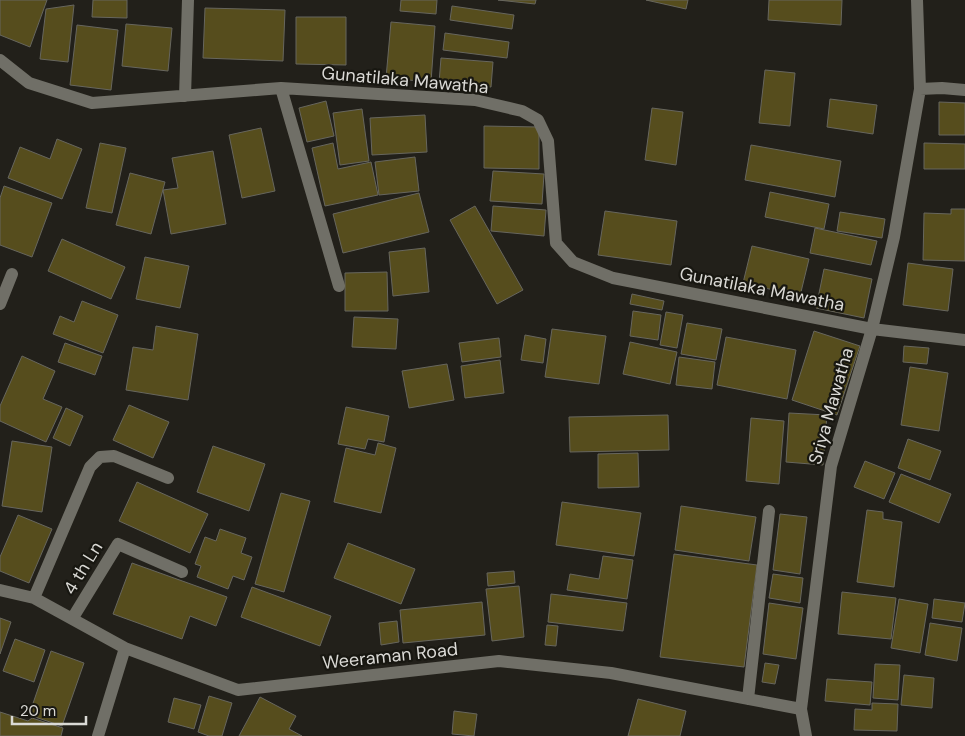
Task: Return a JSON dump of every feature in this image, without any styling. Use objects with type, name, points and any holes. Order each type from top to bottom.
[{"type":"street","points":[[185,96],[188,0]]},
{"type":"street","name":"Sriya Mawatha","points":[[806,736],[801,710],[831,466],[872,329],[894,237],[920,89],[917,0]]},
{"type":"street","name":"Gunatilaka Mawatha","points":[[0,60],[29,83],[92,103],[281,88],[475,100],[522,111],[538,120],[548,140],[556,243],[573,262],[613,278],[872,329],[965,340]]},
{"type":"street","points":[[281,88],[338,286]]},
{"type":"street","points":[[920,89],[965,90]]},
{"type":"street","points":[[0,304],[12,274]]},
{"type":"street","points":[[34,598],[90,467],[100,457],[114,456],[168,478]]},
{"type":"street","points":[[748,699],[769,511]]},
{"type":"street","name":"4 th Ln","points":[[72,619],[118,544],[182,572]]},
{"type":"street","name":"Weeraman Road","points":[[0,590],[34,598],[125,648],[238,690],[499,661],[611,673],[801,710]]},
{"type":"street","points":[[98,736],[125,648]]},
{"type":"building","points":[[0,0],[47,0],[30,47],[0,35]]},
{"type":"building","points":[[93,0],[127,0],[127,18],[92,17]]},
{"type":"building","points":[[401,0],[437,0],[436,14],[400,11]]},
{"type":"building","points":[[498,0],[536,0],[535,4]]},
{"type":"building","points":[[646,0],[688,0],[686,9]]},
{"type":"building","points":[[769,0],[842,0],[841,25],[768,20]]},
{"type":"building","points":[[74,5],[68,62],[40,59],[46,9]]},
{"type":"building","points":[[452,6],[514,15],[512,29],[450,20]]},
{"type":"building","points":[[205,8],[285,10],[283,61],[203,58]]},
{"type":"building","points":[[296,17],[346,17],[346,65],[296,64]]},
{"type":"building","points":[[391,22],[435,26],[431,82],[386,78]]},
{"type":"building","points":[[126,24],[172,28],[168,71],[122,66]]},
{"type":"building","points":[[77,25],[118,30],[111,90],[70,85]]},
{"type":"building","points":[[445,33],[509,42],[507,58],[443,50]]},
{"type":"building","points":[[441,58],[493,62],[491,87],[439,83]]},
{"type":"building","points":[[765,70],[795,73],[790,126],[759,123]]},
{"type":"building","points":[[830,99],[877,105],[873,134],[827,127]]},
{"type":"building","points":[[326,101],[334,136],[307,142],[299,108]]},
{"type":"building","points":[[939,102],[965,103],[965,135],[939,135]]},
{"type":"building","points":[[652,108],[683,112],[676,165],[645,160]]},
{"type":"building","points":[[362,109],[369,161],[340,165],[333,113]]},
{"type":"building","points":[[425,115],[427,152],[372,155],[370,118]]},
{"type":"building","points":[[484,126],[539,127],[539,169],[484,168]]},
{"type":"building","points":[[261,128],[275,191],[242,198],[229,135]]},
{"type":"building","points":[[57,139],[82,149],[62,199],[8,178],[20,147],[50,159]]},
{"type":"building","points":[[100,143],[126,148],[112,213],[86,208]]},
{"type":"building","points":[[333,143],[338,169],[371,162],[378,195],[325,206],[312,148]]},
{"type":"building","points":[[924,143],[965,144],[965,169],[924,169]]},
{"type":"building","points":[[751,145],[841,161],[835,197],[745,180]]},
{"type":"building","points":[[213,151],[226,224],[171,234],[163,190],[178,188],[172,158]]},
{"type":"building","points":[[415,157],[419,191],[379,195],[375,162]]},
{"type":"building","points":[[493,171],[544,174],[542,204],[490,201]]},
{"type":"building","points":[[130,173],[165,182],[151,234],[116,225]]},
{"type":"building","points":[[4,186],[52,203],[32,257],[0,245],[0,198]]},
{"type":"building","points":[[770,192],[829,204],[824,229],[765,217]]},
{"type":"building","points":[[419,193],[429,232],[343,253],[333,214]]},
{"type":"building","points":[[475,206],[523,290],[497,304],[450,220]]},
{"type":"building","points":[[493,206],[546,210],[544,236],[491,231]]},
{"type":"building","points":[[951,209],[965,209],[965,261],[923,260],[924,213],[951,214]]},
{"type":"building","points":[[605,211],[677,221],[671,265],[598,255]]},
{"type":"building","points":[[840,212],[885,219],[882,238],[837,231]]},
{"type":"building","points":[[815,228],[877,241],[871,265],[810,253]]},
{"type":"building","points":[[62,239],[125,267],[111,299],[48,271]]},
{"type":"building","points":[[752,246],[809,259],[800,296],[743,283]]},
{"type":"building","points":[[425,248],[429,292],[393,296],[389,252]]},
{"type":"building","points":[[145,257],[189,266],[180,308],[136,299]]},
{"type":"building","points":[[908,263],[953,269],[948,311],[903,305]]},
{"type":"building","points":[[824,269],[872,279],[864,318],[816,308]]},
{"type":"building","points":[[387,272],[388,311],[345,311],[345,273]]},
{"type":"building","points":[[632,294],[664,301],[662,310],[630,304]]},
{"type":"building","points":[[82,301],[118,315],[103,353],[53,334],[60,316],[74,322]]},
{"type":"building","points":[[633,311],[661,315],[658,340],[630,336]]},
{"type":"building","points":[[666,312],[683,315],[677,348],[660,345]]},
{"type":"building","points":[[354,317],[398,319],[396,349],[352,347]]},
{"type":"building","points":[[687,323],[722,329],[716,360],[681,354]]},
{"type":"building","points":[[156,326],[198,334],[188,400],[126,390],[133,347],[153,350]]},
{"type":"building","points":[[552,329],[606,336],[599,384],[545,377]]},
{"type":"building","points":[[814,331],[860,346],[837,415],[792,400]]},
{"type":"building","points":[[525,335],[546,339],[543,363],[521,360]]},
{"type":"building","points":[[726,337],[796,350],[787,399],[717,385]]},
{"type":"building","points":[[499,338],[501,357],[462,362],[459,343]]},
{"type":"building","points":[[630,342],[677,352],[670,384],[623,374]]},
{"type":"building","points":[[65,343],[102,356],[95,375],[58,362]]},
{"type":"building","points":[[904,346],[929,348],[927,364],[903,362]]},
{"type":"building","points":[[22,356],[55,371],[43,399],[62,407],[46,442],[0,421],[0,406]]},
{"type":"building","points":[[679,357],[715,362],[712,389],[676,385]]},
{"type":"building","points":[[500,360],[504,393],[465,398],[461,366]]},
{"type":"building","points":[[447,364],[454,400],[409,408],[402,371]]},
{"type":"building","points":[[910,367],[948,373],[939,431],[901,425]]},
{"type":"building","points":[[129,405],[169,422],[153,458],[113,440]]},
{"type":"building","points":[[346,407],[389,416],[384,442],[368,439],[365,449],[338,444]]},
{"type":"building","points":[[66,408],[83,416],[70,446],[53,438]]},
{"type":"building","points":[[789,413],[827,415],[823,465],[786,462]]},
{"type":"building","points":[[668,415],[669,450],[570,452],[569,417]]},
{"type":"building","points":[[751,418],[784,421],[779,484],[746,481]]},
{"type":"building","points":[[908,439],[941,451],[930,480],[898,468]]},
{"type":"building","points":[[12,441],[52,447],[42,512],[2,506]]},
{"type":"building","points":[[378,443],[396,448],[381,513],[334,502],[346,448],[375,455]]},
{"type":"building","points":[[213,446],[265,464],[249,511],[197,492]]},
{"type":"building","points":[[638,453],[639,487],[598,488],[598,454]]},
{"type":"building","points":[[865,461],[895,473],[884,499],[854,487]]},
{"type":"building","points":[[901,474],[951,494],[939,523],[889,502]]},
{"type":"building","points":[[137,482],[208,514],[190,553],[119,521]]},
{"type":"building","points":[[281,493],[310,501],[284,592],[255,584]]},
{"type":"building","points":[[562,502],[641,513],[634,556],[556,545]]},
{"type":"building","points":[[681,506],[756,517],[749,561],[675,550]]},
{"type":"building","points":[[867,510],[883,512],[883,519],[902,522],[894,587],[857,582]]},
{"type":"building","points":[[780,514],[807,517],[800,574],[773,570]]},
{"type":"building","points":[[18,515],[52,529],[29,583],[0,571],[0,557]]},
{"type":"building","points":[[220,529],[246,538],[241,553],[252,557],[244,580],[233,576],[228,589],[197,577],[201,566],[195,564],[205,537],[216,541]]},
{"type":"building","points":[[348,543],[415,569],[401,604],[334,578]]},
{"type":"building","points":[[674,554],[757,565],[744,667],[660,657]]},
{"type":"building","points":[[603,556],[633,560],[627,599],[567,590],[570,574],[599,579]]},
{"type":"building","points":[[132,563],[227,597],[216,626],[190,616],[182,639],[113,614]]},
{"type":"building","points":[[514,571],[515,583],[488,586],[487,573]]},
{"type":"building","points":[[773,574],[803,578],[800,603],[769,598]]},
{"type":"building","points":[[519,586],[524,637],[492,641],[486,589]]},
{"type":"building","points":[[252,587],[331,616],[320,646],[241,617]]},
{"type":"building","points":[[842,592],[896,598],[891,639],[838,634]]},
{"type":"building","points":[[551,594],[627,603],[623,631],[548,622]]},
{"type":"building","points":[[899,599],[928,604],[920,653],[891,648]]},
{"type":"building","points":[[934,599],[965,603],[962,622],[932,618]]},
{"type":"building","points":[[482,602],[485,635],[403,643],[400,610]]},
{"type":"building","points":[[769,603],[803,608],[796,659],[763,654]]},
{"type":"building","points":[[0,618],[11,622],[0,654]]},
{"type":"building","points":[[397,621],[399,642],[381,645],[379,623]]},
{"type":"building","points":[[930,623],[962,628],[957,661],[925,655]]},
{"type":"building","points":[[547,625],[558,626],[556,646],[545,645]]},
{"type":"building","points":[[15,639],[45,650],[34,682],[3,671]]},
{"type":"building","points":[[51,651],[84,663],[62,726],[29,715]]},
{"type":"building","points":[[765,663],[779,665],[775,684],[762,682]]},
{"type":"building","points":[[875,664],[900,665],[898,700],[873,698]]},
{"type":"building","points":[[904,675],[934,678],[932,708],[901,705]]},
{"type":"building","points":[[827,679],[872,682],[870,705],[825,701]]},
{"type":"building","points":[[209,696],[232,703],[222,736],[209,736],[198,732]]},
{"type":"building","points":[[260,697],[296,716],[289,729],[302,736],[239,736]]},
{"type":"building","points":[[174,698],[201,705],[194,729],[168,722]]},
{"type":"building","points":[[638,699],[686,711],[680,736],[628,736]]},
{"type":"building","points":[[872,703],[898,704],[897,731],[854,730],[855,709],[872,710]]},
{"type":"building","points":[[454,711],[477,714],[474,736],[452,734]]},
{"type":"building","points":[[0,712],[28,721],[32,718],[63,728],[61,736],[0,736]]}]
